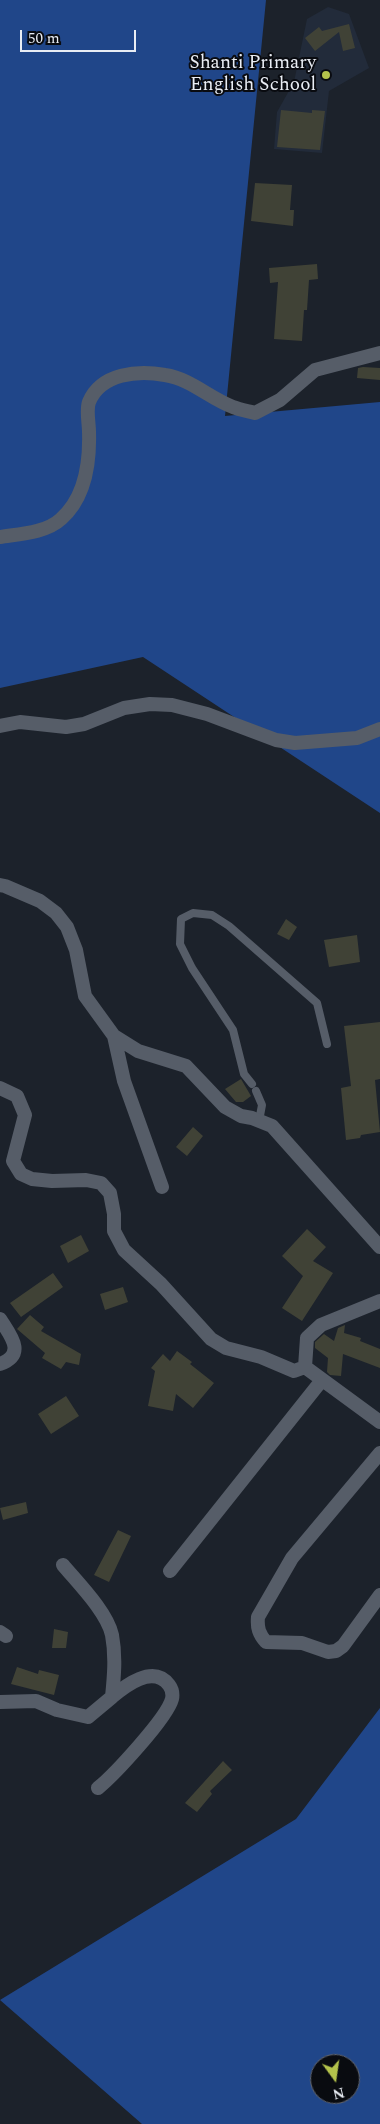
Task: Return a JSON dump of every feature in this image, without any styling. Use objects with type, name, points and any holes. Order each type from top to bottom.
[{"type":"street","points":[[0,537],[38,530],[60,520],[78,501],[83,486],[90,446],[88,404],[99,386],[115,377],[145,372],[167,375],[194,385],[232,407],[255,413],[280,400],[315,370],[380,353]]},
{"type":"street","points":[[0,726],[20,722],[66,726],[84,724],[124,708],[150,704],[172,705],[207,714],[276,740],[294,744],[357,738],[380,729]]},
{"type":"street","points":[[0,885],[40,901],[56,913],[67,927],[76,950],[85,996],[114,1036],[138,1051],[186,1066],[225,1107],[240,1116],[272,1126],[380,1247]]},
{"type":"street","points":[[114,1036],[124,1081],[162,1188]]},
{"type":"street","points":[[0,1088],[17,1096],[25,1115],[13,1161],[21,1174],[32,1179],[52,1181],[86,1180],[102,1183],[110,1193],[114,1214],[114,1231],[124,1250],[161,1284],[211,1339],[226,1348],[261,1357],[294,1371],[305,1368]]},
{"type":"street","points":[[305,1368],[307,1338],[321,1325],[380,1301]]},
{"type":"street","points":[[0,1319],[13,1338],[15,1346],[11,1359],[0,1364]]},
{"type":"street","points":[[305,1368],[380,1422]]},
{"type":"street","points":[[170,1570],[322,1380]]},
{"type":"street","points":[[380,1453],[292,1558],[258,1617],[257,1626],[260,1635],[266,1642],[302,1643],[328,1652],[336,1651],[343,1646],[380,1595]]},
{"type":"street","points":[[63,1565],[96,1604],[112,1633],[115,1670],[112,1698]]},
{"type":"street","points":[[0,1702],[36,1701],[57,1710],[88,1716],[132,1681],[150,1676],[166,1681],[172,1690],[172,1699],[158,1722],[113,1776],[98,1788]]},
{"type":"lane","points":[[259,1121],[262,1105],[254,1088],[244,1074],[232,1030],[192,968],[180,944],[181,919],[193,913],[212,914],[229,926],[317,1003],[327,1044]]},
{"type":"shaded area","points":[[0,0],[266,0],[225,416],[380,402],[380,813],[143,657],[0,688]]},
{"type":"shaded area","name":"Shanti Primary English School","points":[[328,7],[349,14],[369,68],[329,91],[322,153],[274,149],[277,112],[294,82],[307,19]]},
{"type":"shaded area","points":[[380,1708],[380,2124],[142,2124],[0,2000],[296,1819]]},
{"type":"building","points":[[349,24],[355,48],[343,51],[339,32],[315,51],[305,38],[319,27],[322,31]]},
{"type":"building","points":[[281,110],[312,113],[312,110],[325,111],[320,150],[277,147]]},
{"type":"building","points":[[255,183],[292,185],[290,210],[294,210],[293,226],[251,221]]},
{"type":"building","points":[[317,264],[318,279],[309,280],[307,310],[304,310],[302,341],[274,339],[278,282],[270,283],[269,268]]},
{"type":"building","points":[[358,368],[380,368],[380,380],[357,378]]},
{"type":"building","points":[[286,919],[297,927],[289,940],[277,934]]},
{"type":"building","points":[[357,935],[360,962],[329,967],[324,940]]},
{"type":"building","points":[[380,1022],[380,1079],[375,1080],[380,1132],[346,1140],[341,1088],[351,1086],[344,1026]]},
{"type":"building","points":[[241,1079],[251,1096],[243,1102],[236,1102],[225,1089]]},
{"type":"building","points":[[193,1127],[203,1136],[187,1156],[176,1147]]},
{"type":"building","points":[[307,1229],[326,1247],[313,1261],[333,1273],[302,1321],[282,1308],[303,1276],[282,1256]]},
{"type":"building","points":[[81,1235],[89,1251],[68,1263],[60,1246]]},
{"type":"building","points":[[53,1273],[63,1287],[21,1317],[10,1303]]},
{"type":"building","points":[[123,1287],[128,1302],[105,1310],[100,1294]]},
{"type":"building","points":[[30,1315],[44,1327],[41,1331],[81,1354],[79,1365],[66,1362],[61,1369],[42,1358],[45,1353],[17,1329]]},
{"type":"building","points":[[345,1325],[344,1333],[361,1338],[360,1341],[380,1349],[380,1368],[343,1354],[341,1376],[330,1375],[327,1372],[328,1358],[315,1348],[315,1342],[324,1334],[334,1341],[338,1328]]},
{"type":"building","points":[[177,1351],[214,1383],[193,1408],[176,1394],[173,1411],[148,1406],[155,1371],[151,1368],[163,1354],[170,1361]]},
{"type":"building","points":[[66,1396],[79,1416],[51,1434],[38,1414]]},
{"type":"building","points":[[26,1502],[28,1513],[3,1520],[0,1508]]},
{"type":"building","points":[[118,1530],[131,1536],[109,1582],[94,1575]]},
{"type":"building","points":[[54,1629],[68,1632],[66,1648],[52,1648]]},
{"type":"building","points":[[17,1667],[38,1674],[39,1670],[59,1675],[54,1695],[11,1684]]},
{"type":"building","points":[[223,1761],[232,1770],[210,1791],[212,1794],[197,1812],[185,1803]]},
{"type":"place","name":"Shanti Primary English School","points":[[326,75]]}]
